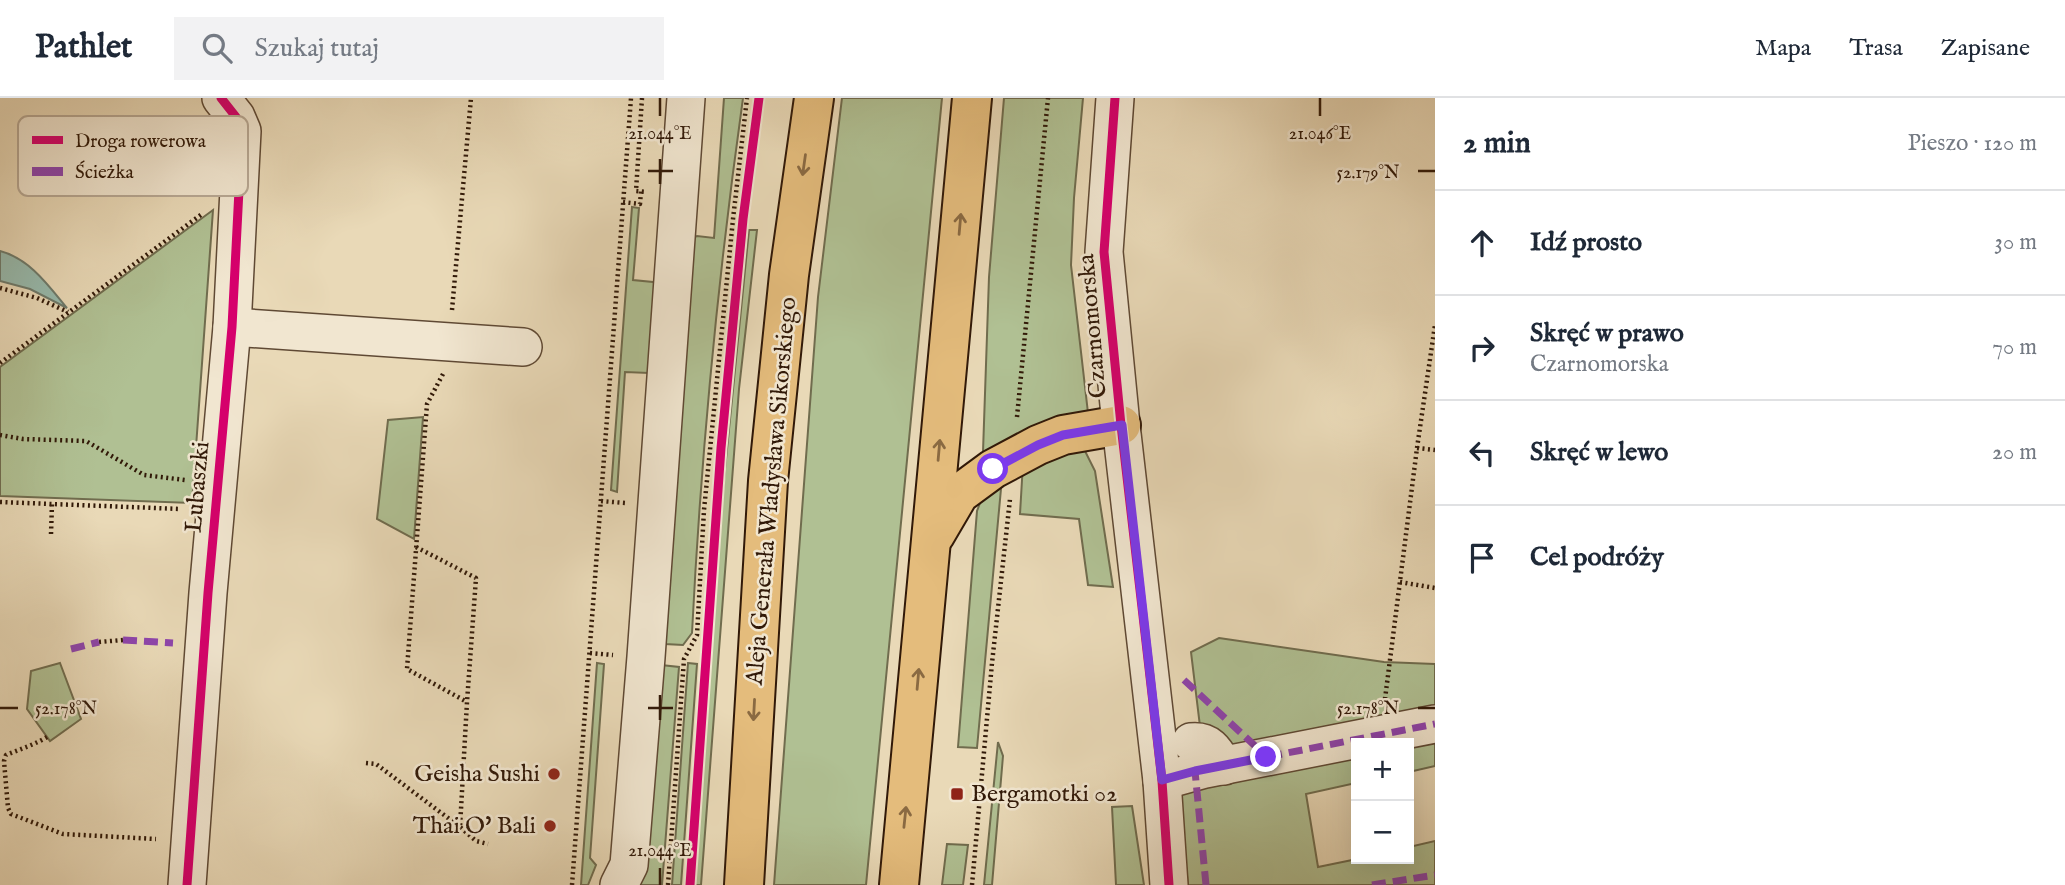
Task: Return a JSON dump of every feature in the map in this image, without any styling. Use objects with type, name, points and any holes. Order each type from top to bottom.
[{"type":"main road","name":"Aleja Generała Władysława Sikorskiego","points":[[744,885],[768,481],[789,275],[814,98]]},
{"type":"main road","points":[[899,885],[972,98]]},
{"type":"main road","points":[[931,542],[959,494],[993,469],[1063,435],[1122,425]]},
{"type":"street","name":"Lubaszki","points":[[221,98],[235,116]]},
{"type":"street","points":[[619,885],[629,865],[686,98]]},
{"type":"street","name":"Czarnomorska","points":[[1115,98],[1104,252],[1122,425],[1193,765],[1169,885]]},
{"type":"street","name":"Lubaszki","points":[[187,885],[208,593],[232,327],[239,196]]},
{"type":"street","points":[[232,327],[523,347]]},
{"type":"street","points":[[1193,765],[1435,724]]},
{"type":"path","points":[[467,702],[407,669],[427,404],[447,366],[471,98]]},
{"type":"path","points":[[572,885],[631,98]]},
{"type":"path","points":[[668,885],[684,659],[697,635],[704,510],[747,98]]},
{"type":"path","points":[[624,202],[640,204],[641,191]]},
{"type":"path","points":[[0,363],[203,213]]},
{"type":"path","points":[[0,288],[24,294],[69,312]]},
{"type":"path","points":[[1381,734],[1435,325]]},
{"type":"path","points":[[0,435],[23,439],[86,441],[144,475],[188,481]]},
{"type":"path","points":[[1417,448],[1435,450]]},
{"type":"path","points":[[601,501],[615,502]]},
{"type":"path","points":[[0,502],[184,509]]},
{"type":"path","points":[[51,534],[52,504]]},
{"type":"path","points":[[416,547],[477,578],[460,827]]},
{"type":"path","points":[[1400,582],[1435,588]]},
{"type":"path","points":[[99,642],[123,640]]},
{"type":"path","points":[[590,653],[605,654]]},
{"type":"path","points":[[47,737],[6,755],[4,761],[8,808],[11,814],[64,834],[161,839]]},
{"type":"path","points":[[366,763],[376,764],[477,841],[488,844]]},
{"type":"green space","points":[[724,98],[743,98],[712,365],[692,633],[683,645],[665,644],[692,239],[697,236],[714,238]]},
{"type":"green space","points":[[842,98],[942,98],[866,885],[774,885],[818,297]]},
{"type":"green space","points":[[1004,98],[1083,98],[1071,265],[1088,413],[1016,435],[991,456],[983,452],[989,277]]},
{"type":"green space","points":[[632,207],[639,208],[633,280],[653,282],[657,286],[649,373],[625,372],[617,492],[611,490]]},
{"type":"green space","points":[[213,210],[192,503],[0,496],[0,367]]},
{"type":"green space","points":[[749,230],[757,230],[739,389],[701,885],[694,885],[722,499]]},
{"type":"green space","points":[[423,417],[414,539],[377,519],[388,420]]},
{"type":"green space","points":[[1078,448],[1085,451],[1095,471],[1113,587],[1088,585],[1079,519],[1020,514],[1023,463]]},
{"type":"green space","points":[[1002,478],[977,748],[958,747],[977,511],[983,495]]},
{"type":"green space","points":[[1219,638],[1384,662],[1435,664],[1435,708],[1203,751],[1191,652]]},
{"type":"green space","points":[[60,663],[81,719],[50,741],[27,709],[31,671]]},
{"type":"green space","points":[[597,663],[604,664],[590,858],[596,865],[588,885],[581,885]]},
{"type":"green space","points":[[688,663],[697,664],[681,885],[672,885]]},
{"type":"green space","points":[[661,665],[679,667],[662,885],[638,885]]},
{"type":"green space","points":[[1435,737],[1435,766],[1414,771],[1414,742]]},
{"type":"green space","points":[[998,742],[1003,756],[992,885],[984,885]]},
{"type":"green space","points":[[1351,755],[1351,784],[1306,794],[1318,867],[1351,860],[1351,864],[1414,864],[1414,846],[1435,841],[1435,885],[1188,885],[1178,790]]},
{"type":"green space","points":[[1132,806],[1144,885],[1116,885],[1112,807]]},
{"type":"green space","points":[[947,844],[968,845],[963,885],[942,885]]},
{"type":"shaded area","points":[[0,251],[29,266],[67,308],[30,289],[0,281]]},
{"type":"marked path","points":[[123,640],[173,643]]},
{"type":"marked path","points":[[71,649],[99,642]]},
{"type":"marked path","points":[[1184,680],[1267,757]]},
{"type":"marked path","points":[[1206,885],[1195,771],[1435,724]]},
{"type":"marked path","points":[[1372,885],[1435,875]]},
{"type":"cycle path","points":[[221,98],[235,116]]},
{"type":"cycle path","points":[[690,885],[721,448],[743,219],[759,98]]},
{"type":"cycle path","points":[[1115,98],[1104,252],[1162,781],[1169,885]]},
{"type":"cycle path","points":[[187,885],[208,593],[232,327],[239,196]]},
{"type":"place","name":"Geisha Sushi","points":[[554,774]]},
{"type":"place","name":"Bergamotki 02","points":[[957,794]]},
{"type":"place","name":"Thai O' Bali","points":[[550,826]]},
{"type":"route","points":[[993,469],[1063,435],[1122,425],[1162,780],[1266,757]]}]
